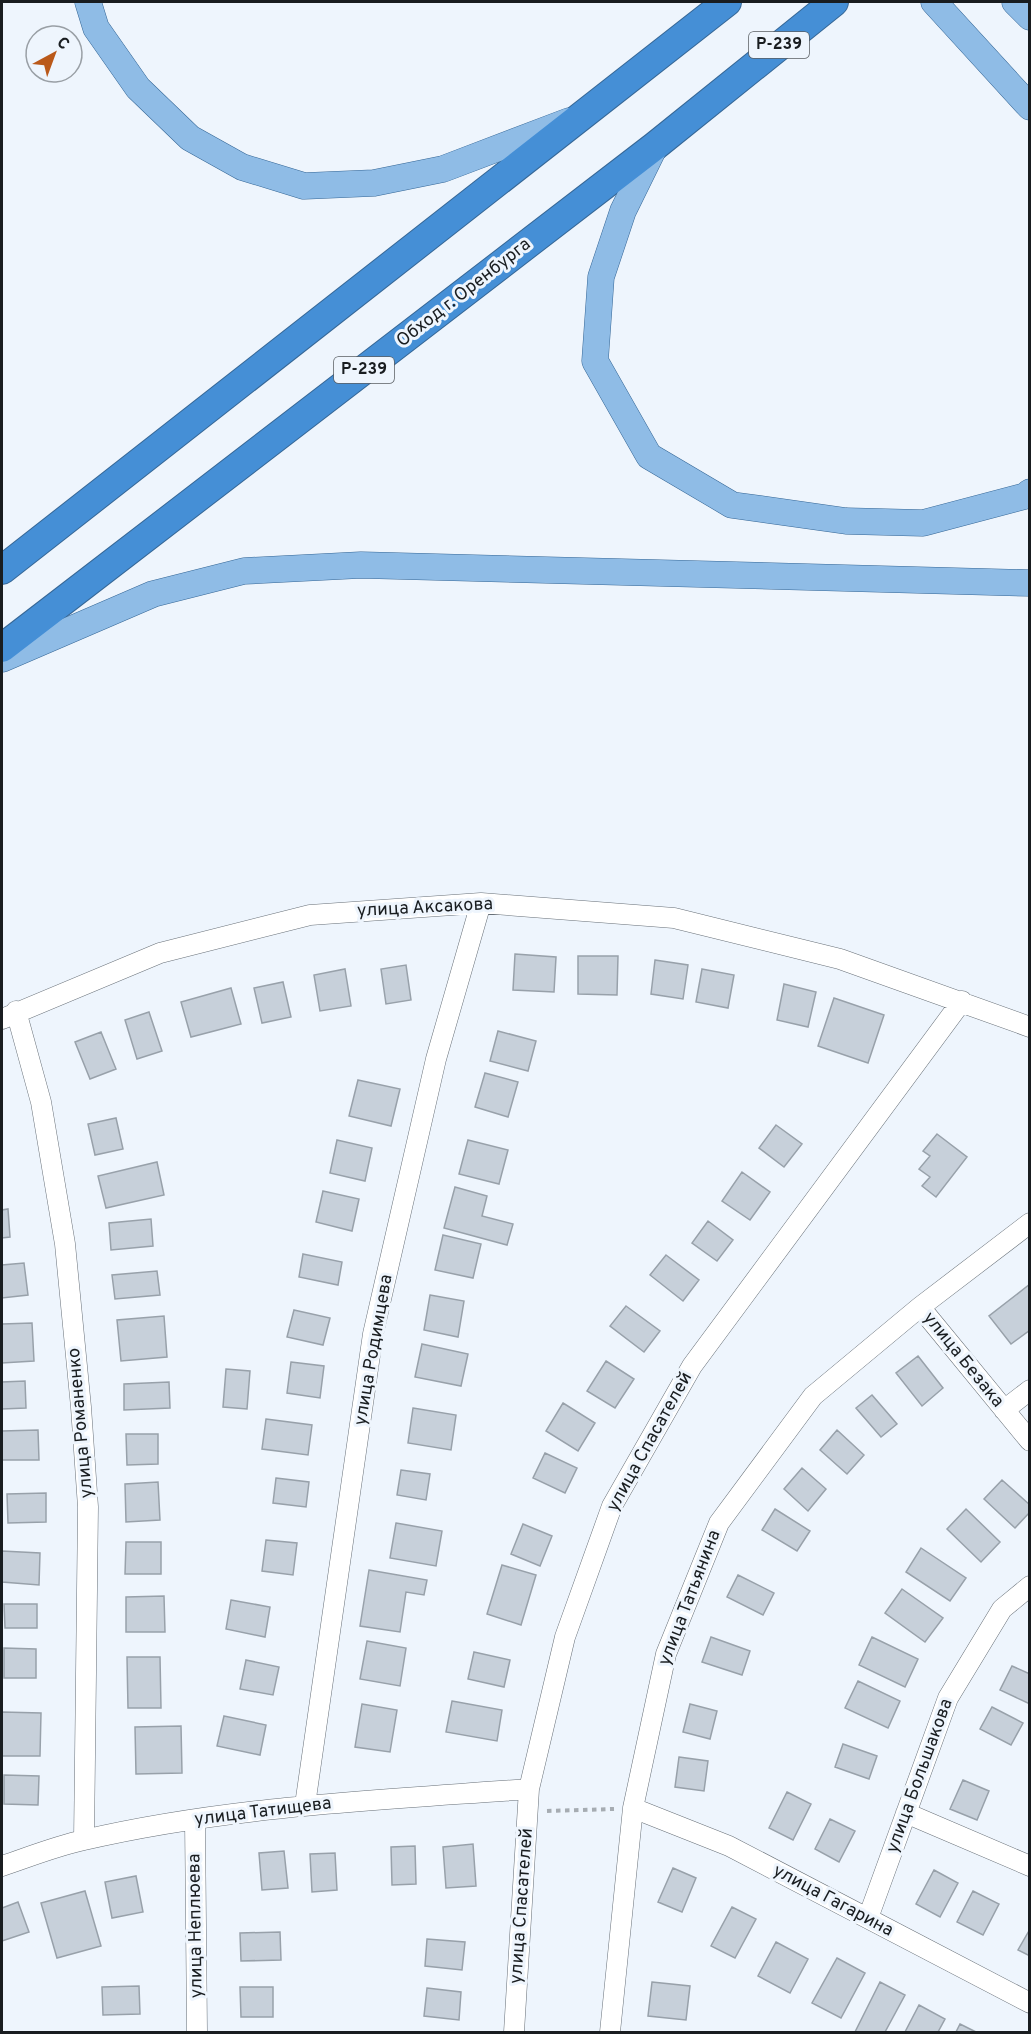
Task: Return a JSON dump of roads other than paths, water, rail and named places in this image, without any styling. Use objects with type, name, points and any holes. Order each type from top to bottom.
[{"type":"highway","points":[[2,570],[727,2]]},
{"type":"highway","name":"Обход г. Оренбурга","points":[[2,648],[655,146],[834,2]]},
{"type":"main road","points":[[88,2],[96,28],[138,88],[190,138],[242,167],[304,186],[374,183],[443,169],[575,119]]},
{"type":"main road","points":[[934,2],[1029,107]]},
{"type":"main road","points":[[1015,2],[1029,17]]},
{"type":"main road","points":[[655,146],[623,211],[601,277],[595,361],[621,411],[649,456],[732,505],[846,521],[923,523],[1025,496],[1029,492]]},
{"type":"main road","points":[[2,659],[153,594],[244,571],[361,565],[1029,583]]},
{"type":"street","name":"улица Аксакова","points":[[9,1015],[160,953],[310,915],[481,903],[674,918],[840,959],[1029,1027]]},
{"type":"street","name":"улица Родимцева","points":[[305,1805],[373,1334],[436,1059],[481,903]]},
{"type":"street","name":"улица Спасателей","points":[[514,2032],[529,1789],[565,1637],[612,1506],[692,1366],[962,1001]]},
{"type":"street","name":"улица Романенко","points":[[9,1015],[41,1102],[65,1244],[82,1418],[88,1507],[84,1840]]},
{"type":"street","name":"улица Татьянина","points":[[610,2032],[633,1808],[666,1654],[719,1523],[813,1396],[920,1307],[1029,1223]]},
{"type":"street","name":"улица Безака","points":[[920,1307],[1029,1441]]},
{"type":"street","points":[[1004,1410],[1029,1390]]},
{"type":"street","name":"улица Большакова","points":[[868,1918],[948,1698],[1002,1609],[1029,1586]]},
{"type":"street","name":"улица Татищева","points":[[2,1866],[84,1840],[195,1820],[305,1805],[529,1789]]},
{"type":"street","name":"улица Гагарина","points":[[633,1808],[729,1846],[1029,2002]]},
{"type":"street","points":[[906,1814],[1029,1866]]},
{"type":"street","name":"улица Неплюева","points":[[195,1820],[197,2032]]}]
